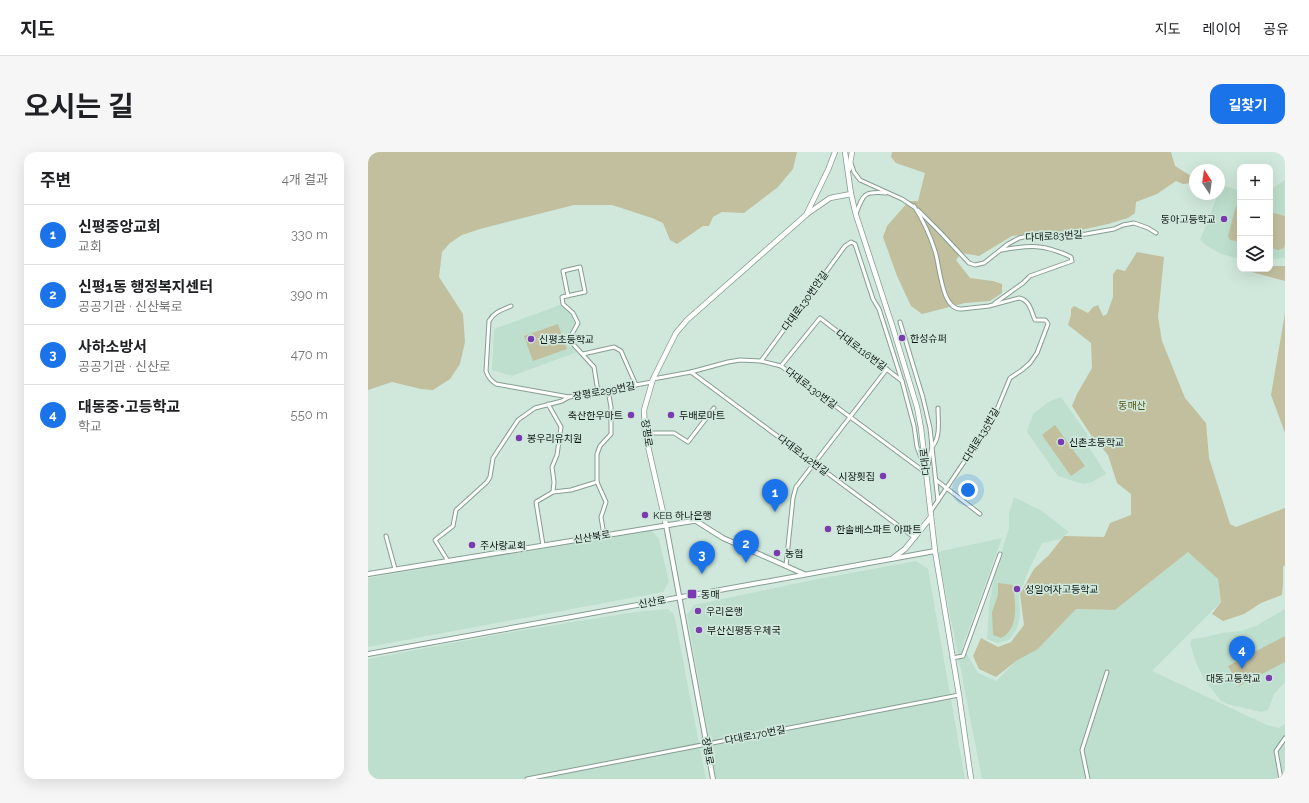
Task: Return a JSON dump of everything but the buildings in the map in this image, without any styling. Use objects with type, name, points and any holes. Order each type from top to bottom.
[{"type":"main road","name":"장평로","points":[[666,525],[645,433],[644,410],[652,380],[676,333],[687,320],[806,215],[835,152]]},
{"type":"main road","name":"다대로","points":[[845,152],[851,194],[856,215],[917,407],[921,428],[935,551],[959,695],[971,779]]},
{"type":"main road","points":[[848,175],[852,152]]},
{"type":"main road","points":[[806,215],[830,198],[851,194]]},
{"type":"main road","points":[[893,558],[905,550],[931,514]]},
{"type":"street","name":"다대로83번길","points":[[850,161],[854,172],[860,180],[914,206],[969,263],[975,265],[984,263],[1014,241],[1028,236],[1086,234],[1114,229],[1123,225],[1134,223],[1148,228],[1156,233]]},
{"type":"street","points":[[856,215],[861,199],[867,194],[874,192],[889,193]]},
{"type":"street","name":"다대로135번길","points":[[914,206],[929,233],[936,252],[941,283],[946,298],[955,308],[958,310],[995,304],[1014,298],[1023,299],[1028,303],[1035,320],[1044,320],[1048,324],[1037,353],[1030,363],[1010,378],[993,419],[938,501],[931,514]]},
{"type":"street","name":"다대로130번안길","points":[[761,361],[845,246],[851,242],[855,244],[873,299],[879,309],[902,381]]},
{"type":"street","points":[[995,304],[1030,276],[1072,261],[1070,257],[1060,252],[1036,246],[1024,246],[1000,250]]},
{"type":"street","points":[[568,296],[563,271],[580,267],[585,292],[568,296],[562,297],[563,304],[573,313],[578,323],[572,334],[573,344],[594,367],[598,392]]},
{"type":"street","points":[[511,306],[495,313],[489,321],[486,371],[490,381],[496,384],[569,397]]},
{"type":"street","name":"다대로116번길","points":[[781,366],[820,318],[902,381]]},
{"type":"street","points":[[900,322],[923,398],[930,428],[938,501]]},
{"type":"street","points":[[583,354],[614,347],[621,351],[636,385]]},
{"type":"street","name":"다대로130번길","points":[[652,380],[740,360],[761,361],[781,366],[926,474]]},
{"type":"street","points":[[786,566],[794,492],[796,487],[887,369]]},
{"type":"street","name":"다대로142번길","points":[[691,372],[915,538]]},
{"type":"street","name":"장평로299번길","points":[[448,561],[435,540],[453,526],[456,510],[487,482],[490,477],[493,458],[518,420],[534,408],[562,401],[569,397],[636,385],[652,380]]},
{"type":"street","points":[[902,381],[914,426],[917,447],[926,474]]},
{"type":"street","points":[[604,536],[601,517],[606,502],[597,482],[597,454],[600,446],[611,434],[611,408],[608,390]]},
{"type":"street","points":[[548,404],[561,427],[557,455],[552,467],[554,482],[553,492]]},
{"type":"street","points":[[645,433],[674,433],[688,442],[714,408]]},
{"type":"street","points":[[926,474],[932,447],[936,443],[938,408]]},
{"type":"street","points":[[936,480],[980,514]]},
{"type":"street","points":[[543,545],[536,502],[553,492],[571,490],[597,482]]},
{"type":"street","name":"신산북로","points":[[368,574],[696,521],[723,538],[804,574]]},
{"type":"street","name":"장평로","points":[[666,525],[713,779]]},
{"type":"street","points":[[386,536],[395,569]]},
{"type":"street","name":"신산로","points":[[368,654],[935,551]]},
{"type":"street","points":[[952,658],[963,656],[1000,554]]},
{"type":"street","points":[[1088,779],[1082,750],[1107,672]]},
{"type":"street","name":"다대로170번길","points":[[527,779],[959,695]]},
{"type":"street","points":[[1281,779],[1276,751],[1285,738]]},
{"type":"shaded area","points":[[1285,180],[1285,258],[1273,259],[1273,188]]},
{"type":"shaded area","name":"동아고등학교","points":[[1226,186],[1237,190],[1237,258],[1221,254],[1200,240],[1216,200],[1225,200]]},
{"type":"shaded area","name":"신평초등학교","points":[[560,305],[571,315],[575,323],[568,334],[570,344],[577,352],[512,376],[492,370],[494,329]]},
{"type":"shaded area","name":"신촌초등학교","points":[[1061,397],[1087,434],[1090,449],[1106,474],[1092,482],[1083,484],[1058,476],[1027,432],[1033,414],[1048,402]]},
{"type":"shaded area","name":"성일여자고등학교","points":[[1014,497],[1042,511],[1069,532],[1060,539],[1042,543],[1019,595],[1020,616],[1017,628],[1009,640],[997,643],[987,639],[989,607],[994,576],[1009,528],[1009,513]]},
{"type":"shaded area","points":[[651,530],[659,539],[669,582],[663,592],[368,647],[368,578]]},
{"type":"shaded area","points":[[1002,538],[962,648],[978,673],[996,681],[1016,661],[1038,649],[1076,609],[1115,610],[1188,552],[1218,579],[1221,602],[1152,671],[1267,725],[1279,728],[1285,724],[1285,776],[1274,779],[982,779],[938,553],[941,551]]},
{"type":"shaded area","points":[[916,561],[928,569],[965,779],[716,779],[687,615],[694,605],[818,579]]},
{"type":"shaded area","points":[[668,609],[674,614],[706,779],[368,779],[368,659],[501,634],[635,612]]},
{"type":"shaded area","points":[[1285,609],[1285,682],[1274,694],[1268,710],[1261,712],[1227,704],[1221,701],[1203,678],[1195,660],[1190,643],[1192,639],[1240,631],[1256,626]]},
{"type":"green space","points":[[368,152],[797,152],[793,169],[778,187],[744,213],[722,212],[713,217],[709,226],[703,226],[677,244],[670,240],[663,223],[612,205],[574,205],[462,235],[450,243],[442,252],[439,277],[463,314],[465,342],[460,364],[450,379],[433,390],[421,389],[392,382],[368,390]]},
{"type":"green space","points":[[892,152],[1171,152],[1175,166],[1189,175],[1189,183],[1183,184],[1176,181],[1157,194],[1136,202],[1135,213],[1128,218],[1072,232],[1045,231],[1012,236],[979,256],[961,253],[956,260],[970,278],[993,281],[1002,284],[1002,293],[990,301],[965,303],[922,314],[911,306],[897,276],[883,237],[887,226],[909,201],[918,201],[925,173],[896,163],[891,157]]},
{"type":"green space","points":[[1236,206],[1237,241],[1230,240],[1228,236]]},
{"type":"green space","points":[[1273,213],[1285,216],[1285,244],[1284,248],[1279,250],[1273,249]]},
{"type":"green space","name":"동매산","points":[[1137,252],[1164,257],[1158,317],[1162,341],[1185,398],[1206,423],[1209,458],[1230,524],[1236,527],[1285,508],[1285,565],[1283,567],[1282,595],[1261,603],[1244,614],[1223,621],[1212,614],[1221,602],[1218,579],[1188,552],[1115,610],[1076,609],[1038,649],[1016,661],[996,677],[979,669],[973,656],[981,638],[998,647],[1011,642],[1024,625],[1020,594],[1034,569],[1049,555],[1064,536],[1104,537],[1110,523],[1131,515],[1131,494],[1117,483],[1108,455],[1091,435],[1072,406],[1092,368],[1091,343],[1068,325],[1071,309],[1074,306],[1088,313],[1093,307],[1098,305],[1103,316],[1107,314],[1113,297],[1113,274],[1117,269],[1125,271]]},
{"type":"green space","points":[[1273,266],[1285,266],[1285,281],[1252,272],[1273,272]]},
{"type":"green space","points":[[1285,313],[1285,433],[1271,395]]},
{"type":"green space","points":[[558,324],[567,349],[533,361],[524,336]]},
{"type":"green space","points":[[1055,425],[1085,466],[1071,476],[1042,435]]},
{"type":"green space","points":[[998,583],[1013,585],[1015,606],[1014,621],[1011,628],[1007,634],[1001,638],[993,635],[992,612],[998,595]]},
{"type":"green space","points":[[1285,636],[1285,662],[1239,686],[1228,666]]},
{"type":"place","name":"동아고등학교","points":[[1224,219]]},
{"type":"place","name":"한성슈퍼","points":[[902,338]]},
{"type":"place","name":"신평초등학교","points":[[531,339]]},
{"type":"place","name":"축산한우마트","points":[[631,415]]},
{"type":"place","name":"두배로마트","points":[[671,415]]},
{"type":"place","name":"봉우리유치원","points":[[519,438]]},
{"type":"place","name":"신촌초등학교","points":[[1061,442]]},
{"type":"place","name":"시장횟집","points":[[883,476]]},
{"type":"place","name":"신평중앙교회","points":[[775,512]]},
{"type":"place","name":"KEB 하나은행","points":[[645,515]]},
{"type":"place","name":"한솔베스파트 아파트","points":[[828,529]]},
{"type":"place","name":"주사랑교회","points":[[472,545]]},
{"type":"place","name":"농협","points":[[777,553]]},
{"type":"place","name":"신평1동 행정복지센터","points":[[746,563]]},
{"type":"place","name":"사하소방서","points":[[702,574]]},
{"type":"place","name":"성일여자고등학교","points":[[1017,589]]},
{"type":"place","name":"동매","points":[[692,594]]},
{"type":"place","name":"우리은행","points":[[698,611]]},
{"type":"place","name":"부산신평동우체국","points":[[699,630]]},
{"type":"place","name":"대동중•고등학교","points":[[1242,669]]},
{"type":"place","name":"대동고등학교","points":[[1269,678]]}]
